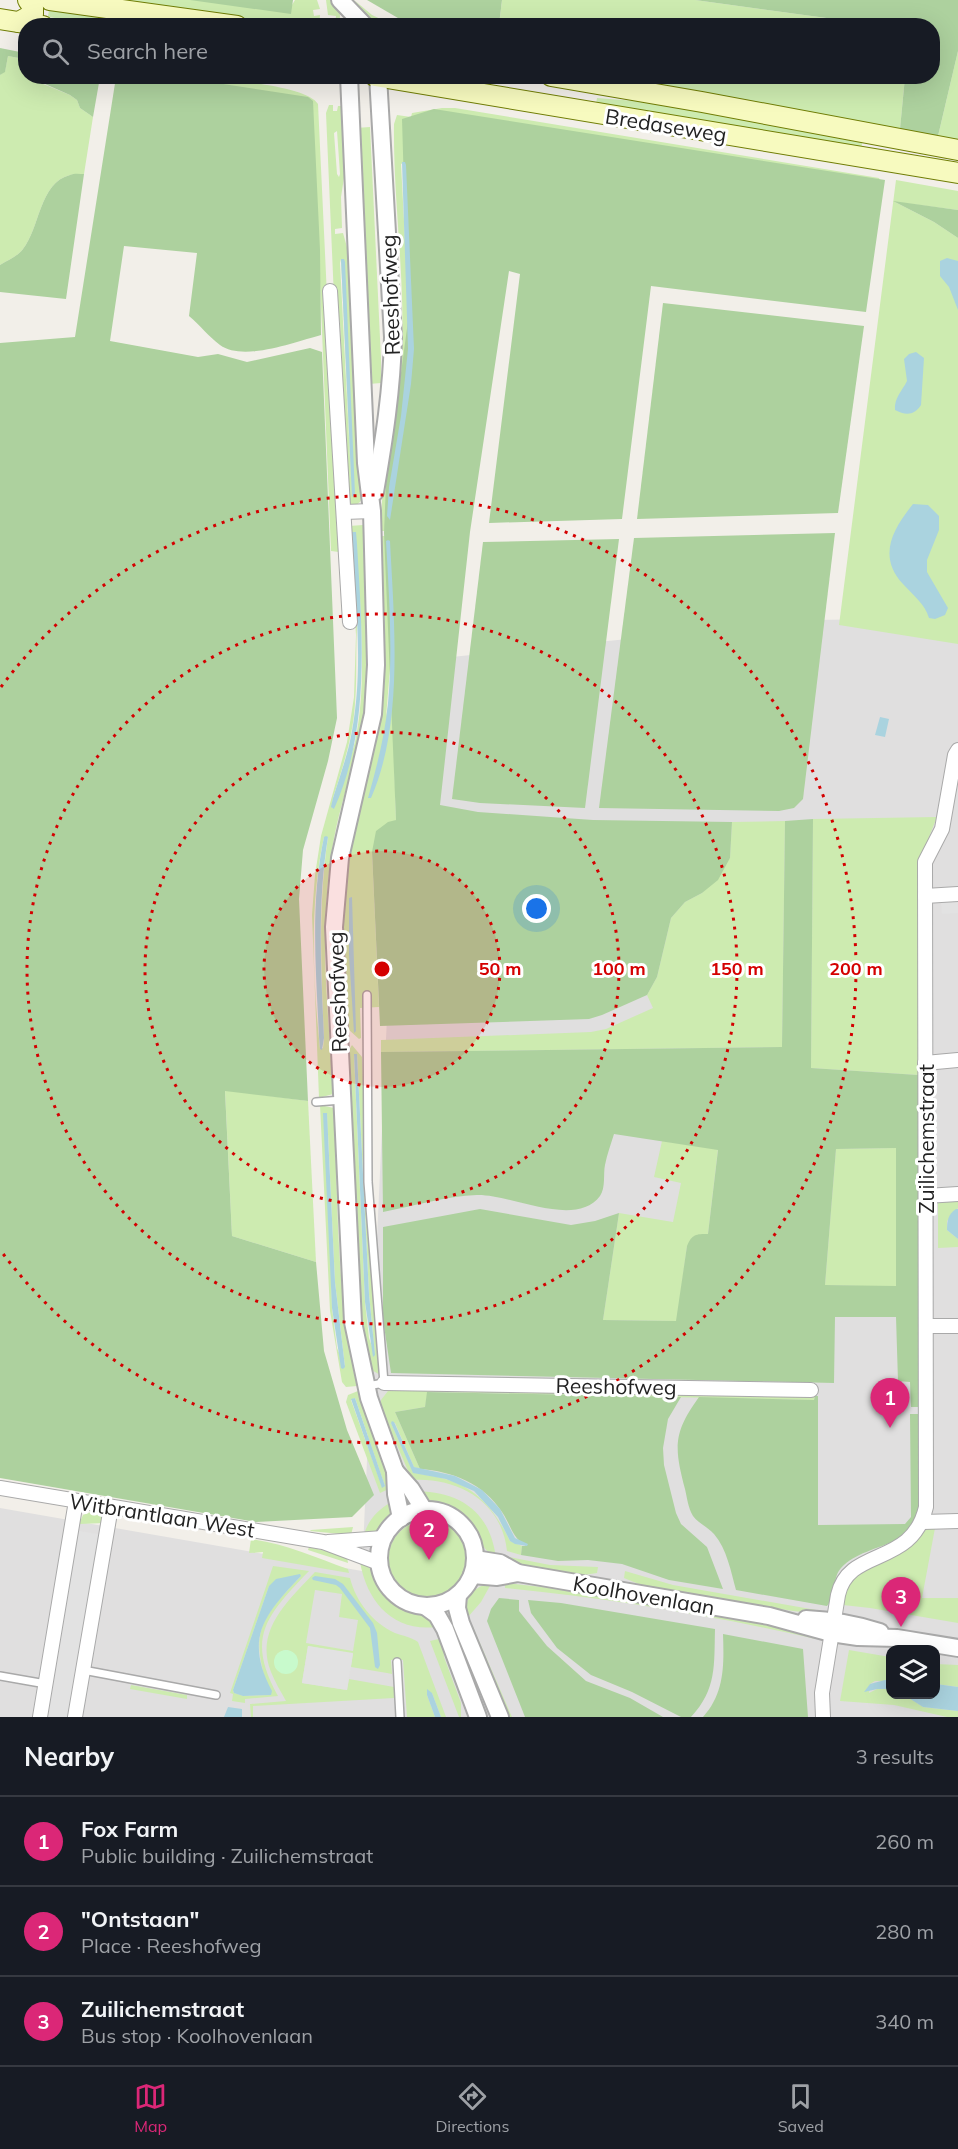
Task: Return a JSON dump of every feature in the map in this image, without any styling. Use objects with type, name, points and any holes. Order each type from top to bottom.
[{"type":"main road","points":[[9,20],[33,14],[33,7],[28,0]]},
{"type":"main road","points":[[50,0],[179,18]]},
{"type":"main road","name":"Bredaseweg","points":[[420,84],[958,173]]},
{"type":"main road","name":"Bredaseweg","points":[[597,84],[958,150]]},
{"type":"main road","points":[[894,162],[887,157],[884,148],[888,143],[900,140]]},
{"type":"street","points":[[344,4],[357,18]]},
{"type":"street","name":"Reeshofweg","points":[[350,84],[366,464],[372,511],[376,665],[373,714],[346,825],[336,891],[334,927],[353,1322],[366,1387],[395,1471],[400,1518]]},
{"type":"street","name":"Reeshofweg","points":[[372,511],[387,419],[393,337],[377,84]]},
{"type":"street","points":[[330,291],[350,622]]},
{"type":"street","points":[[344,512],[372,511]]},
{"type":"street","name":"Zuilichemstraat","points":[[923,1522],[927,1484],[925,862],[942,830],[955,755],[958,750]]},
{"type":"street","points":[[925,896],[958,894]]},
{"type":"street","points":[[925,1063],[958,1060]]},
{"type":"street","points":[[926,1196],[958,1194]]},
{"type":"street","points":[[927,1326],[958,1326]]},
{"type":"street","name":"Reeshofweg","points":[[384,1383],[811,1390]]},
{"type":"street","name":"Reeshofweg","points":[[395,1471],[411,1488],[424,1510]]},
{"type":"street","name":"Witbrantlaan West","points":[[0,1488],[323,1542],[378,1563]]},
{"type":"street","points":[[40,1717],[76,1501]]},
{"type":"street","points":[[75,1717],[111,1507]]},
{"type":"street","points":[[424,1510],[446,1514],[464,1527],[474,1548],[474,1567],[466,1586],[458,1595],[443,1604],[426,1607],[399,1598],[389,1588],[378,1563],[379,1548],[393,1523],[412,1512],[424,1510]]},
{"type":"street","points":[[823,1717],[822,1693],[832,1627],[839,1589],[848,1573],[857,1566],[890,1552],[905,1542],[913,1536],[923,1522],[958,1521]]},
{"type":"street","name":"Witbrantlaan West","points":[[323,1542],[383,1538]]},
{"type":"street","name":"Koolhovenlaan","points":[[474,1567],[500,1563],[518,1574],[832,1627],[858,1637],[897,1638],[958,1648]]},
{"type":"street","points":[[458,1595],[457,1608],[461,1623],[500,1717]]},
{"type":"street","points":[[426,1607],[437,1615],[445,1629],[478,1717]]},
{"type":"lane","points":[[366,1387],[384,1383],[368,1182],[367,995]]},
{"type":"lane","points":[[315,1102],[342,1100]]},
{"type":"lane","points":[[397,1662],[400,1717]]},
{"type":"lane","points":[[83,1671],[216,1695]]},
{"type":"lane","points":[[0,1676],[46,1684]]},
{"type":"shaded area","points":[[958,618],[958,1717],[0,1717],[0,1508],[362,1571],[403,662],[812,620]]},
{"type":"shaded area","points":[[958,899],[958,913],[942,914],[941,900]]},
{"type":"shaded area","points":[[74,1530],[103,1535],[73,1717],[44,1717]]},
{"type":"shaded area","points":[[308,1646],[353,1653],[347,1690],[302,1683]]},
{"type":"green space","points":[[111,0],[197,0],[292,5],[295,0],[317,0],[320,9],[313,10],[314,16],[320,15],[320,18],[243,18]]},
{"type":"green space","points":[[190,0],[293,0],[291,14]]},
{"type":"green space","points":[[326,0],[330,0],[339,11],[340,18],[328,15]]},
{"type":"green space","points":[[354,0],[378,18],[370,18]]},
{"type":"green space","points":[[367,0],[502,0],[500,18],[398,18]]},
{"type":"green space","points":[[502,0],[695,0],[827,18],[500,18]]},
{"type":"green space","points":[[695,0],[958,0],[958,51],[938,136],[900,129],[904,84],[940,84],[940,18],[827,18]]},
{"type":"green space","points":[[49,9],[125,18],[55,18],[48,17]]},
{"type":"green space","points":[[0,48],[18,52],[18,58],[8,56],[5,72],[0,75]]},
{"type":"green space","points":[[958,51],[958,139],[938,136]]},
{"type":"green space","points":[[8,56],[18,58],[18,84],[43,84],[70,95],[77,100],[80,108],[93,117],[84,174],[70,175],[52,187],[23,249],[0,265],[0,75],[5,71]]},
{"type":"green space","points":[[45,84],[99,84],[93,117],[80,108],[77,100]]},
{"type":"green space","points":[[115,84],[223,84],[308,97],[313,101],[320,250],[321,335],[269,349],[242,352],[230,350],[216,342],[189,316],[197,253],[124,246],[110,341],[198,357],[218,354],[247,362],[310,348],[322,352],[337,718],[328,761],[303,850],[299,899],[308,1101],[225,1091],[232,1236],[316,1262],[324,1351],[347,1430],[374,1495],[352,1517],[256,1522],[0,1478],[0,343],[75,337]]},
{"type":"green space","points":[[180,84],[274,86],[309,97],[318,104],[339,552],[331,551],[320,282]]},
{"type":"green space","points":[[649,84],[904,84],[900,129]]},
{"type":"green space","points":[[597,98],[675,104],[863,140],[861,148],[596,104]]},
{"type":"green space","points":[[329,105],[333,105],[333,111],[337,111],[338,106],[343,106],[346,165],[341,197],[342,228],[335,229],[335,234],[343,233],[352,265],[362,498],[356,505],[351,504],[348,499],[340,323],[334,298],[326,113]],"holes":[[[337,131],[340,174],[339,177],[334,133]],[[341,259],[352,497],[340,263]]]},
{"type":"green space","points":[[455,108],[879,178],[882,185],[405,162],[401,164],[409,316],[391,531],[381,531],[383,485],[402,349],[402,293],[394,124],[397,115],[411,117],[412,113]]},
{"type":"green space","points":[[434,109],[885,180],[866,312],[651,286],[622,519],[489,523],[520,274],[509,271],[470,532],[440,805],[478,812],[593,820],[732,822],[730,858],[718,880],[702,893],[685,902],[671,918],[657,977],[647,995],[589,1019],[380,1026],[372,852],[376,831],[388,822],[396,820],[384,533],[386,484],[408,321],[402,119]]},
{"type":"green space","points":[[370,127],[381,383],[369,384],[356,128]]},
{"type":"green space","points":[[84,174],[66,299],[0,292],[0,265],[16,256],[29,240],[46,196],[52,187],[70,175]]},
{"type":"green space","points":[[896,180],[958,191],[958,210],[895,202],[934,222],[958,238],[958,644],[839,625]]},
{"type":"green space","points":[[893,201],[958,210],[958,238],[934,222]]},
{"type":"green space","points":[[663,303],[864,326],[838,513],[637,519]]},
{"type":"green space","points":[[363,525],[367,622],[366,696],[361,731],[337,826],[329,871],[325,944],[333,1094],[319,1098],[312,915],[321,836],[347,742],[354,697],[356,635],[349,526]],"holes":[[[360,598],[362,670],[358,724],[355,742],[334,808],[332,808],[354,716]],[[324,837],[328,837],[323,887],[321,962],[324,1038],[323,1048],[320,1049],[314,916]]]},
{"type":"green space","points":[[835,533],[803,799],[794,808],[779,811],[599,808],[634,538]]},
{"type":"green space","points":[[381,536],[390,536],[390,669],[386,717],[392,687],[396,820],[372,852],[379,1007],[360,1008],[361,1038],[359,1039],[348,1029],[344,896],[349,855],[375,748],[384,694],[385,635]]},
{"type":"green space","points":[[619,539],[585,808],[480,803],[452,799],[483,542]]},
{"type":"green space","points":[[937,817],[919,862],[918,1075],[811,1068],[813,819]]},
{"type":"green space","points":[[813,819],[811,1068],[918,1075],[920,1407],[911,1407],[910,1382],[898,1381],[896,1317],[835,1317],[834,1383],[391,1373],[383,1319],[383,1227],[480,1209],[571,1225],[595,1221],[619,1213],[603,1320],[676,1321],[687,1246],[695,1236],[708,1234],[718,1150],[614,1134],[604,1169],[604,1185],[600,1196],[589,1205],[575,1210],[542,1208],[477,1195],[442,1199],[383,1212],[381,1052],[782,1047],[785,821]],"holes":[[[896,1148],[896,1286],[825,1285],[836,1149]]]},
{"type":"green space","points":[[785,821],[782,1047],[381,1052],[381,1040],[591,1032],[606,1029],[653,1008],[647,995],[657,977],[671,918],[685,902],[702,893],[730,858],[732,822]]},
{"type":"green space","points":[[352,1045],[362,1057],[373,1290],[382,1376],[370,1369],[360,1300],[349,1050]],"holes":[[[357,1054],[369,1294],[375,1355],[369,1338],[365,1302],[354,1055]]]},
{"type":"green space","points":[[225,1090],[308,1101],[316,1262],[232,1236]]},
{"type":"green space","points":[[320,1105],[334,1108],[342,1283],[345,1318],[357,1386],[346,1387],[342,1382],[330,1311]],"holes":[[[327,1113],[335,1282],[345,1367],[337,1348],[332,1308]]]},
{"type":"green space","points":[[662,1141],[718,1149],[708,1234],[687,1246],[677,1321],[603,1320],[619,1213],[673,1222],[681,1183],[654,1177]]},
{"type":"green space","points":[[896,1148],[896,1287],[825,1285],[836,1149]]},
{"type":"green space","points":[[947,1199],[958,1199],[958,1208],[947,1221],[947,1230],[958,1239],[958,1247],[938,1248],[938,1203]]},
{"type":"green space","points":[[412,1386],[815,1396],[814,1400],[810,1400],[428,1392],[425,1407],[395,1412],[420,1469],[414,1467],[395,1423],[391,1423],[413,1472],[441,1478],[467,1488],[485,1502],[499,1520],[510,1541],[522,1546],[521,1555],[507,1551],[497,1519],[475,1496],[446,1483],[412,1480],[381,1408],[381,1400],[388,1391]]},
{"type":"green space","points":[[358,1391],[391,1488],[380,1493],[346,1402],[348,1395]],"holes":[[[355,1398],[385,1486],[382,1487],[351,1400]]]},
{"type":"green space","points":[[427,1392],[681,1397],[668,1419],[663,1448],[664,1465],[681,1524],[707,1547],[723,1589],[669,1580],[622,1564],[588,1560],[558,1561],[521,1555],[522,1546],[526,1546],[517,1539],[502,1512],[486,1494],[455,1476],[420,1469],[395,1412],[425,1407]]},
{"type":"green space","points":[[815,1396],[818,1396],[818,1525],[905,1524],[911,1517],[910,1414],[920,1414],[922,1484],[917,1519],[910,1529],[897,1539],[859,1555],[841,1568],[827,1606],[736,1590],[728,1561],[718,1540],[691,1513],[678,1451],[680,1431],[699,1397],[814,1400]]},
{"type":"green space","points":[[418,1491],[448,1496],[471,1508],[487,1528],[496,1558],[490,1554],[463,1518],[452,1510],[429,1500]]},
{"type":"green space","points":[[391,1502],[391,1515],[388,1523],[368,1535],[364,1534],[374,1515]]},
{"type":"green space","points":[[91,1512],[101,1515],[104,1523],[79,1524],[83,1515]]},
{"type":"green space","points":[[428,1520],[443,1523],[456,1532],[465,1545],[468,1560],[465,1575],[456,1588],[443,1597],[428,1600],[413,1597],[400,1588],[391,1575],[388,1560],[391,1545],[400,1532],[413,1523]]},
{"type":"green space","points":[[353,1527],[351,1535],[310,1531],[311,1530]]},
{"type":"green space","points":[[928,1528],[935,1528],[922,1598],[958,1598],[958,1623],[843,1605],[847,1584],[855,1573],[912,1543]]},
{"type":"green space","points":[[251,1539],[300,1551],[348,1569],[349,1573],[262,1558],[263,1552],[249,1553]]},
{"type":"green space","points":[[309,1547],[347,1556],[348,1563],[308,1550]]},
{"type":"green space","points":[[509,1557],[550,1565],[598,1567],[597,1573],[577,1576],[508,1562]]},
{"type":"green space","points":[[360,1562],[370,1569],[392,1601],[422,1615],[436,1627],[407,1625],[385,1611],[369,1590]]},
{"type":"green space","points":[[273,1566],[309,1571],[282,1601],[265,1628],[262,1642],[263,1658],[278,1696],[245,1699],[245,1703],[232,1701],[233,1694],[230,1693]],"holes":[[[301,1576],[267,1618],[259,1642],[260,1657],[270,1695],[244,1696],[234,1693],[233,1690],[269,1586]]]},
{"type":"green space","points":[[625,1571],[673,1585],[822,1611],[812,1613],[793,1611],[646,1587],[624,1578]]},
{"type":"green space","points":[[315,1572],[350,1578],[356,1595],[373,1618],[387,1629],[418,1642],[446,1717],[441,1717],[432,1693],[427,1695],[435,1717],[407,1717],[403,1660],[391,1660],[392,1674],[351,1667],[353,1654],[308,1646],[302,1683],[347,1690],[349,1679],[394,1687],[394,1698],[253,1706],[253,1717],[251,1717],[250,1704],[286,1701],[271,1672],[267,1657],[267,1643],[271,1629],[285,1605]],"holes":[[[315,1590],[342,1594],[339,1617],[358,1620],[353,1651],[306,1643]],[[288,1650],[296,1668],[285,1673],[275,1667],[277,1654]]]},
{"type":"green space","points":[[490,1583],[481,1602],[468,1617],[467,1604],[470,1595],[478,1588]]},
{"type":"green space","points":[[505,1583],[791,1628],[817,1638],[661,1609],[505,1588]]},
{"type":"green space","points":[[499,1598],[519,1600],[519,1611],[547,1646],[586,1681],[630,1698],[663,1717],[525,1717],[487,1621],[491,1609]]},
{"type":"green space","points":[[528,1600],[561,1603],[715,1629],[712,1676],[706,1696],[691,1717],[681,1717],[632,1692],[591,1675],[557,1648],[531,1613]]},
{"type":"green space","points":[[473,1627],[512,1717],[507,1717],[468,1629]]},
{"type":"green space","points":[[723,1634],[803,1649],[808,1717],[703,1717],[716,1698],[722,1678]]},
{"type":"green space","points":[[443,1638],[444,1657],[461,1703],[461,1717],[459,1717],[430,1641]]},
{"type":"green space","points":[[286,1650],[294,1654],[298,1662],[294,1670],[286,1674],[278,1670],[274,1662],[278,1654]]},
{"type":"green space","points":[[849,1650],[886,1656],[886,1681],[875,1681],[870,1684],[869,1693],[886,1688],[886,1699],[911,1699],[923,1707],[958,1711],[958,1717],[947,1717],[894,1705],[840,1701]]},
{"type":"green space","points":[[940,1664],[958,1665],[958,1687],[940,1685]]},
{"type":"green space","points":[[131,1685],[187,1695],[187,1699],[130,1689]]},
{"type":"water","points":[[402,162],[406,165],[414,349],[411,384],[390,520],[387,516],[389,487],[401,416],[408,349]]},
{"type":"water","points":[[947,258],[958,261],[958,310],[949,287],[940,276],[940,261]]},
{"type":"water","points":[[341,259],[345,262],[355,494],[352,497]]},
{"type":"water","points":[[916,352],[924,358],[921,405],[913,413],[903,413],[895,410],[895,406],[907,381],[904,359]]},
{"type":"water","points":[[913,504],[928,505],[939,516],[939,530],[927,560],[927,572],[948,608],[945,615],[935,619],[929,618],[922,604],[895,574],[889,553],[894,533]]},
{"type":"water","points":[[352,532],[356,532],[361,611],[359,712],[346,778],[334,809],[331,807],[346,757],[356,706],[358,631]]},
{"type":"water","points":[[386,541],[390,541],[394,638],[393,705],[381,769],[371,798],[368,798],[385,727],[388,703],[390,642]]},
{"type":"water","points":[[880,717],[889,719],[885,737],[875,735]]},
{"type":"water","points":[[326,836],[328,837],[321,912],[324,1038],[322,1050],[320,1049],[315,912],[320,862]]},
{"type":"water","points":[[352,897],[356,1031],[354,1033],[349,954],[349,898]]},
{"type":"water","points":[[354,1054],[357,1054],[369,1294],[375,1355],[373,1357],[365,1302]]},
{"type":"water","points":[[323,1113],[327,1113],[335,1282],[345,1367],[343,1369],[332,1308]]},
{"type":"water","points":[[958,1209],[958,1239],[947,1230],[948,1218]]},
{"type":"water","points":[[355,1398],[385,1486],[382,1488],[351,1399]]},
{"type":"water","points":[[392,1421],[414,1467],[455,1476],[482,1490],[500,1509],[515,1538],[528,1544],[527,1546],[510,1541],[498,1517],[474,1491],[446,1479],[413,1473]]},
{"type":"water","points":[[300,1574],[301,1576],[277,1603],[262,1628],[259,1642],[260,1656],[272,1691],[271,1695],[243,1696],[234,1693],[233,1690],[269,1586],[276,1579]]},
{"type":"water","points":[[315,1576],[335,1579],[343,1584],[373,1623],[377,1633],[380,1665],[378,1669],[375,1667],[370,1628],[340,1588],[313,1580]]},
{"type":"water","points":[[886,1680],[886,1689],[864,1692],[870,1684]]},
{"type":"water","points":[[940,1685],[958,1687],[958,1711],[923,1707],[910,1699],[940,1699]]},
{"type":"water","points":[[427,1689],[432,1693],[441,1717],[435,1717]]},
{"type":"water","points":[[228,1707],[242,1709],[242,1717],[224,1717]]},
{"type":"place","name":"Fox Farm","points":[[890,1428]]},
{"type":"place","name":"\"Ontstaan\"","points":[[429,1560]]},
{"type":"place","name":"Zuilichemstraat","points":[[901,1627]]}]
